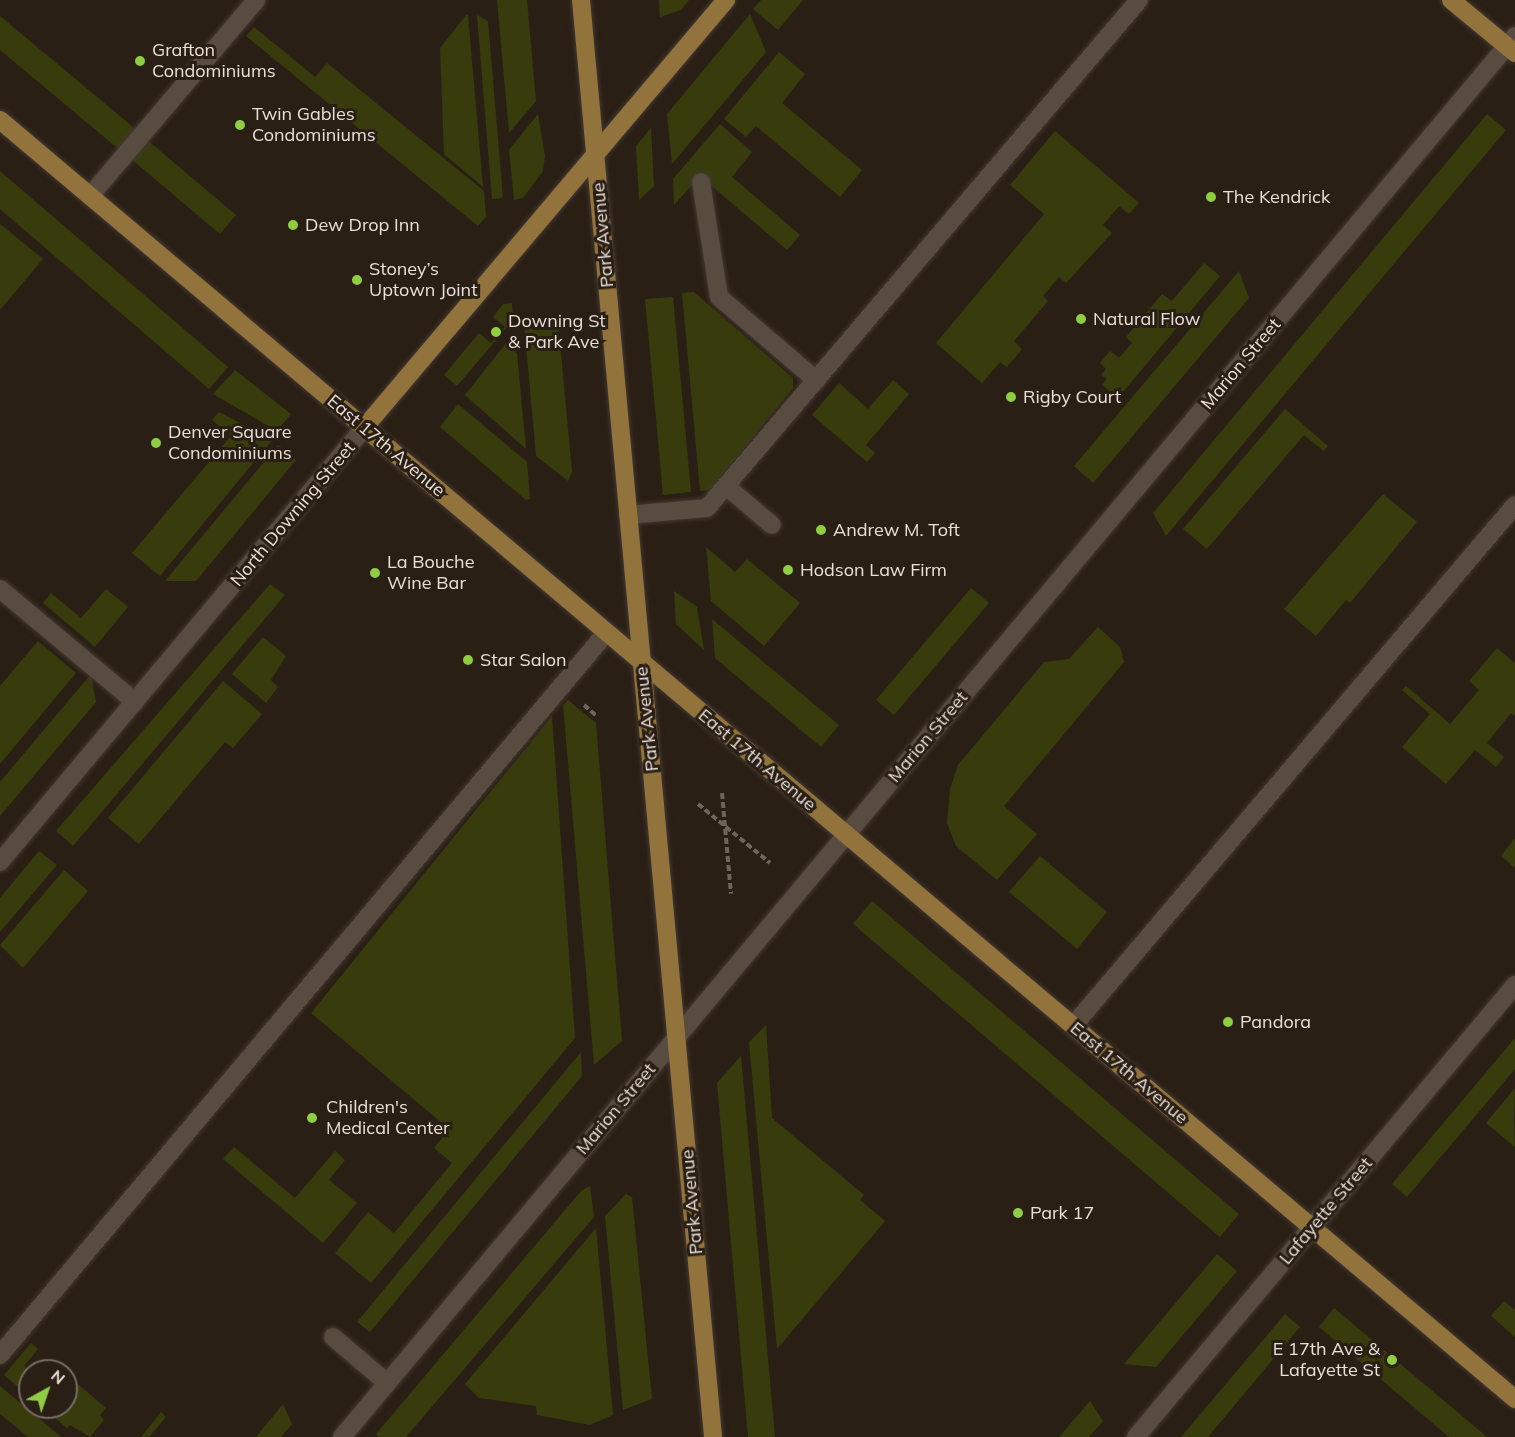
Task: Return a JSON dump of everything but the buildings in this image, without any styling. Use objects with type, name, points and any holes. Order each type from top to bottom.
[{"type":"main road","name":"Park Avenue","points":[[581,0],[713,1437]]},
{"type":"main road","name":"North Downing Street","points":[[364,428],[726,0]]},
{"type":"main road","points":[[1451,0],[1512,45]]},
{"type":"main road","name":"East 17th Avenue","points":[[0,120],[1515,1399]]},
{"type":"street","points":[[90,196],[256,0]]},
{"type":"street","points":[[628,515],[707,508],[1139,0]]},
{"type":"street","name":"Marion Street","points":[[342,1437],[1512,45]]},
{"type":"street","points":[[701,182],[719,297],[816,380]]},
{"type":"street","name":"North Downing Street","points":[[0,862],[364,428]]},
{"type":"street","points":[[726,486],[772,525]]},
{"type":"street","points":[[1073,1026],[1515,505]]},
{"type":"street","points":[[0,588],[135,702]]},
{"type":"street","points":[[0,1355],[606,633]]},
{"type":"street","name":"Lafayette Street","points":[[1136,1437],[1515,985]]},
{"type":"street","points":[[333,1336],[387,1383]]},
{"type":"path","points":[[722,793],[731,894]]},
{"type":"path","points":[[698,804],[770,863]]},
{"type":"green space","points":[[497,0],[527,0],[536,101],[509,133]]},
{"type":"green space","points":[[659,0],[689,0],[681,10],[660,17]]},
{"type":"green space","points":[[761,0],[803,0],[778,30],[753,9]]},
{"type":"green space","points":[[467,14],[483,187],[444,154],[440,48]]},
{"type":"green space","points":[[750,14],[766,52],[672,164],[667,114]]},
{"type":"green space","points":[[477,15],[488,21],[503,198],[492,199]]},
{"type":"green space","points":[[0,16],[139,132],[122,152],[0,50]]},
{"type":"green space","points":[[254,27],[315,77],[327,63],[484,191],[486,217],[478,226],[246,36]]},
{"type":"green space","points":[[779,52],[805,74],[782,103],[862,170],[840,197],[756,126],[746,137],[724,119]]},
{"type":"green space","points":[[538,114],[545,156],[543,171],[523,198],[514,200],[509,150]]},
{"type":"green space","points":[[1487,114],[1506,130],[1166,536],[1153,513]]},
{"type":"green space","points":[[720,124],[752,152],[732,177],[800,235],[787,250],[700,176],[674,205],[673,179]]},
{"type":"green space","points":[[651,128],[654,186],[639,200],[636,146]]},
{"type":"green space","points":[[1055,131],[1139,203],[1129,214],[1119,206],[1103,225],[1112,233],[1066,283],[1059,277],[1043,296],[1048,301],[1014,341],[1022,349],[1007,367],[1000,362],[982,383],[936,343],[1044,214],[1010,185]]},
{"type":"green space","points":[[146,139],[236,215],[220,234],[130,158]]},
{"type":"green space","points":[[0,171],[228,367],[209,389],[0,209]]},
{"type":"green space","points":[[0,224],[43,259],[0,310]]},
{"type":"green space","points":[[1204,263],[1220,276],[1118,398],[1102,385],[1107,379],[1101,375],[1106,369],[1100,363],[1110,351],[1119,358],[1132,343],[1126,337],[1162,294],[1172,301]]},
{"type":"green space","points":[[1239,271],[1249,298],[1093,483],[1074,466]]},
{"type":"green space","points":[[694,292],[793,378],[793,388],[710,490],[700,491],[682,293]]},
{"type":"green space","points":[[673,297],[691,492],[663,495],[645,299]]},
{"type":"green space","points":[[512,303],[513,320],[457,386],[444,375],[479,333],[491,343],[505,327],[493,317],[503,304]]},
{"type":"green space","points":[[531,317],[558,321],[572,472],[568,481],[536,456],[524,323]]},
{"type":"green space","points":[[515,332],[526,449],[465,395]]},
{"type":"green space","points":[[235,370],[291,414],[277,431],[213,394]]},
{"type":"green space","points":[[893,380],[909,394],[866,445],[875,453],[867,462],[812,415],[839,383],[868,409]]},
{"type":"green space","points":[[458,404],[527,462],[530,499],[526,500],[440,427]]},
{"type":"green space","points":[[1285,409],[1328,446],[1324,451],[1304,435],[1207,549],[1183,529]]},
{"type":"green space","points":[[219,412],[272,440],[160,576],[132,553],[231,436],[212,420]]},
{"type":"green space","points":[[278,445],[296,460],[196,581],[165,581]]},
{"type":"green space","points":[[1383,494],[1417,522],[1350,603],[1346,600],[1316,636],[1284,609]]},
{"type":"green space","points":[[706,547],[735,572],[747,559],[800,603],[764,646],[711,601]]},
{"type":"green space","points":[[270,584],[285,595],[73,846],[56,831]]},
{"type":"green space","points":[[971,588],[989,603],[894,715],[876,700]]},
{"type":"green space","points":[[106,589],[128,607],[95,647],[43,603],[51,593],[81,618]]},
{"type":"green space","points":[[674,591],[697,607],[704,650],[676,624]]},
{"type":"green space","points":[[712,619],[839,725],[821,747],[715,658]]},
{"type":"green space","points":[[1098,627],[1120,647],[1124,662],[1004,806],[1037,834],[997,880],[956,846],[947,823],[950,789],[958,765],[1044,662],[1069,659]]},
{"type":"green space","points":[[263,637],[286,656],[271,680],[278,687],[266,703],[232,674]]},
{"type":"green space","points":[[38,641],[76,673],[0,764],[0,686]]},
{"type":"green space","points":[[1497,648],[1515,663],[1515,716],[1511,713],[1487,743],[1504,757],[1496,767],[1475,750],[1446,784],[1402,747],[1430,714],[1402,690],[1406,686],[1450,724],[1479,690],[1469,681]]},
{"type":"green space","points":[[91,674],[96,702],[0,816],[0,782]]},
{"type":"green space","points":[[223,681],[262,714],[233,748],[225,742],[139,844],[108,818]]},
{"type":"green space","points":[[568,700],[596,723],[622,1041],[594,1065],[563,705]]},
{"type":"green space","points":[[552,716],[575,1038],[371,1283],[335,1253],[368,1212],[394,1233],[452,1163],[434,1148],[449,1129],[311,1013]]},
{"type":"green space","points":[[1515,838],[1515,868],[1501,856]]},
{"type":"green space","points":[[39,851],[57,865],[0,932],[0,898]]},
{"type":"green space","points":[[1040,856],[1107,912],[1077,949],[1009,892]]},
{"type":"green space","points":[[64,870],[88,891],[23,968],[0,945]]},
{"type":"green space","points":[[872,901],[1239,1214],[1220,1237],[853,924]]},
{"type":"green space","points":[[766,1025],[772,1118],[864,1195],[860,1200],[885,1221],[777,1349],[749,1042]]},
{"type":"green space","points":[[1515,1038],[1515,1069],[1407,1197],[1392,1184]]},
{"type":"green space","points":[[581,1052],[582,1076],[370,1332],[357,1322]]},
{"type":"green space","points":[[741,1056],[775,1437],[748,1437],[717,1083]]},
{"type":"green space","points":[[1515,1088],[1514,1120],[1515,1147],[1486,1123]]},
{"type":"green space","points":[[234,1147],[295,1198],[335,1151],[345,1160],[329,1180],[357,1203],[323,1243],[223,1159]]},
{"type":"green space","points":[[590,1186],[594,1217],[406,1437],[378,1437],[376,1434],[581,1191]]},
{"type":"green space","points":[[626,1194],[632,1197],[652,1399],[623,1410],[605,1216]]},
{"type":"green space","points":[[596,1228],[613,1415],[590,1425],[537,1415],[536,1406],[479,1398],[465,1384]]},
{"type":"green space","points":[[1217,1254],[1237,1271],[1156,1367],[1124,1364]]},
{"type":"green space","points":[[1504,1301],[1515,1310],[1515,1337],[1491,1316]]},
{"type":"green space","points":[[1334,1308],[1487,1437],[1449,1437],[1319,1327]]},
{"type":"green space","points":[[1285,1314],[1300,1327],[1208,1437],[1181,1437]]},
{"type":"green space","points":[[31,1343],[38,1349],[30,1359],[18,1359],[18,1387],[4,1375]]},
{"type":"green space","points":[[78,1384],[106,1408],[100,1415],[104,1420],[90,1437],[70,1425],[67,1428],[56,1419],[78,1419]]},
{"type":"green space","points":[[0,1386],[18,1401],[18,1419],[39,1419],[61,1437],[28,1437],[0,1414]]},
{"type":"green space","points":[[1090,1401],[1103,1421],[1089,1437],[1059,1437]]},
{"type":"green space","points":[[283,1404],[292,1424],[281,1437],[256,1437]]},
{"type":"green space","points":[[161,1412],[166,1417],[149,1437],[141,1437]]},
{"type":"place","name":"Grafton Condominiums","points":[[140,61]]},
{"type":"place","name":"Twin Gables Condominiums","points":[[240,125]]},
{"type":"place","name":"The Kendrick","points":[[1211,197]]},
{"type":"place","name":"Dew Drop Inn","points":[[293,225]]},
{"type":"place","name":"Stoney’s Uptown Joint","points":[[357,280]]},
{"type":"place","name":"Natural Flow","points":[[1081,319]]},
{"type":"place","name":"Downing St & Park Ave","points":[[496,332]]},
{"type":"place","name":"Rigby Court","points":[[1011,397]]},
{"type":"place","name":"Denver Square Condominiums","points":[[156,443]]},
{"type":"place","name":"Andrew M. Toft","points":[[821,530]]},
{"type":"place","name":"Hodson Law Firm","points":[[788,570]]},
{"type":"place","name":"La Bouche Wine Bar","points":[[375,573]]},
{"type":"place","name":"Star Salon","points":[[468,660]]},
{"type":"place","name":"Pandora","points":[[1228,1022]]},
{"type":"place","name":"Children's Medical Center","points":[[312,1118]]},
{"type":"place","name":"Park 17","points":[[1018,1213]]},
{"type":"place","name":"E 17th Ave & Lafayette St","points":[[1392,1360]]}]
